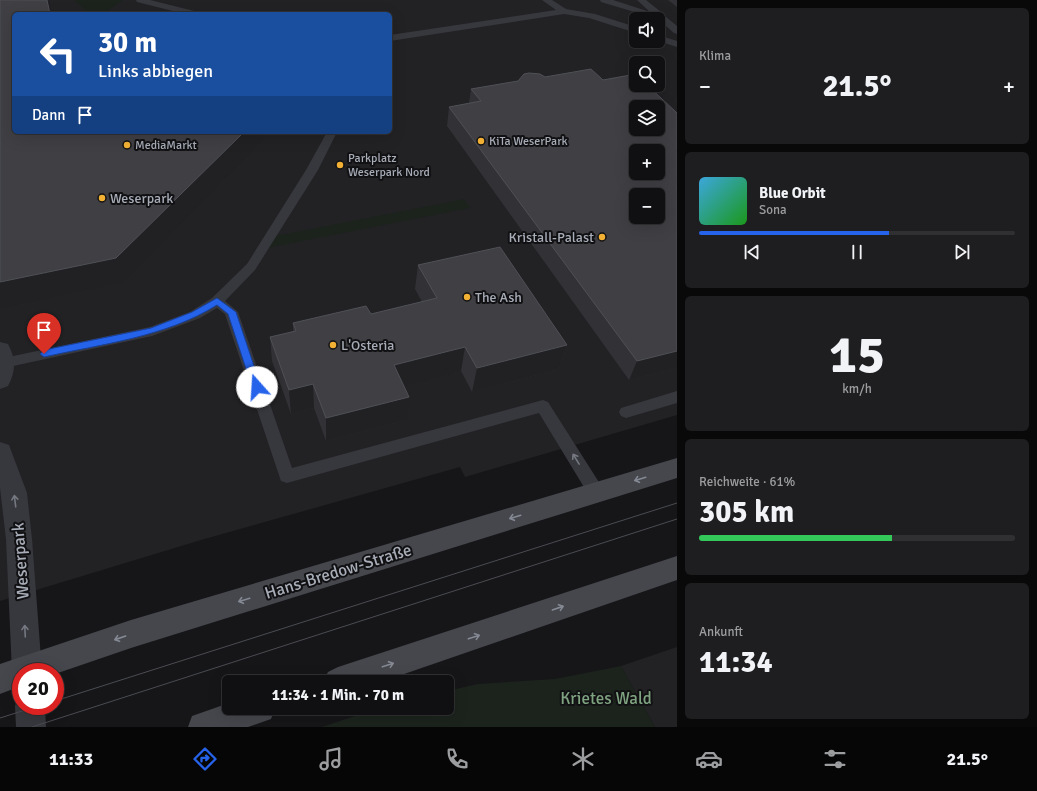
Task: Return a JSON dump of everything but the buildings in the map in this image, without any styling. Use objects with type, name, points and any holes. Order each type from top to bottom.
[{"type":"main road","name":"Hans-Bredow-Straße","points":[[49,663],[131,634],[677,468]]},
{"type":"main road","points":[[359,675],[677,568]]},
{"type":"main road","name":"Hans-Bredow-Straße","points":[[0,679],[12,675]]},
{"type":"main road","points":[[203,727],[239,715]]},
{"type":"street","name":"Weserpark","points":[[0,452],[14,494],[18,531],[26,663]]},
{"type":"street","points":[[31,715],[32,727]]},
{"type":"lane","points":[[140,0],[187,12]]},
{"type":"lane","points":[[546,0],[564,11]]},
{"type":"lane","points":[[604,0],[641,12]]},
{"type":"lane","points":[[641,0],[655,12]]},
{"type":"lane","points":[[392,38],[564,11],[578,12],[595,16],[629,28]]},
{"type":"lane","points":[[665,21],[677,30]]},
{"type":"lane","points":[[665,40],[677,44]]},
{"type":"lane","points":[[1,364],[152,330],[195,315],[217,301],[251,267],[312,170],[331,134]]},
{"type":"lane","points":[[217,301],[232,312],[287,476],[543,406],[596,492]]},
{"type":"lane","points":[[626,412],[677,398]]},
{"type":"shaded area","points":[[0,0],[677,0],[677,415],[465,477],[460,467],[201,540],[0,601]]},
{"type":"shaded area","points":[[677,647],[677,727],[655,727],[621,666]]},
{"type":"green space","points":[[74,0],[123,0],[106,12],[86,12]]},
{"type":"green space","points":[[464,199],[470,208],[262,249],[270,237]]},
{"type":"green space","name":"Krietes Wald","points":[[621,666],[655,727],[322,727],[358,715],[454,715],[454,689],[478,684],[555,679]]},
{"type":"tram line","points":[[64,698],[677,503]]},
{"type":"tram line","points":[[32,727],[677,519]]},
{"type":"tram line","points":[[0,718],[12,714]]},
{"type":"place","name":"KiTa WeserPark","points":[[481,141]]},
{"type":"place","name":"MediaMarkt","points":[[127,145]]},
{"type":"place","name":"Parkplatz Weserpark Nord","points":[[340,165]]},
{"type":"place","name":"Weserpark","points":[[102,198]]},
{"type":"place","name":"Kristall-Palast","points":[[602,237]]},
{"type":"place","name":"The Ash","points":[[467,297]]},
{"type":"place","name":"L'Osteria","points":[[333,345]]},
{"type":"route","points":[[44,354],[152,330],[195,315],[217,301],[232,312],[257,387]]}]
